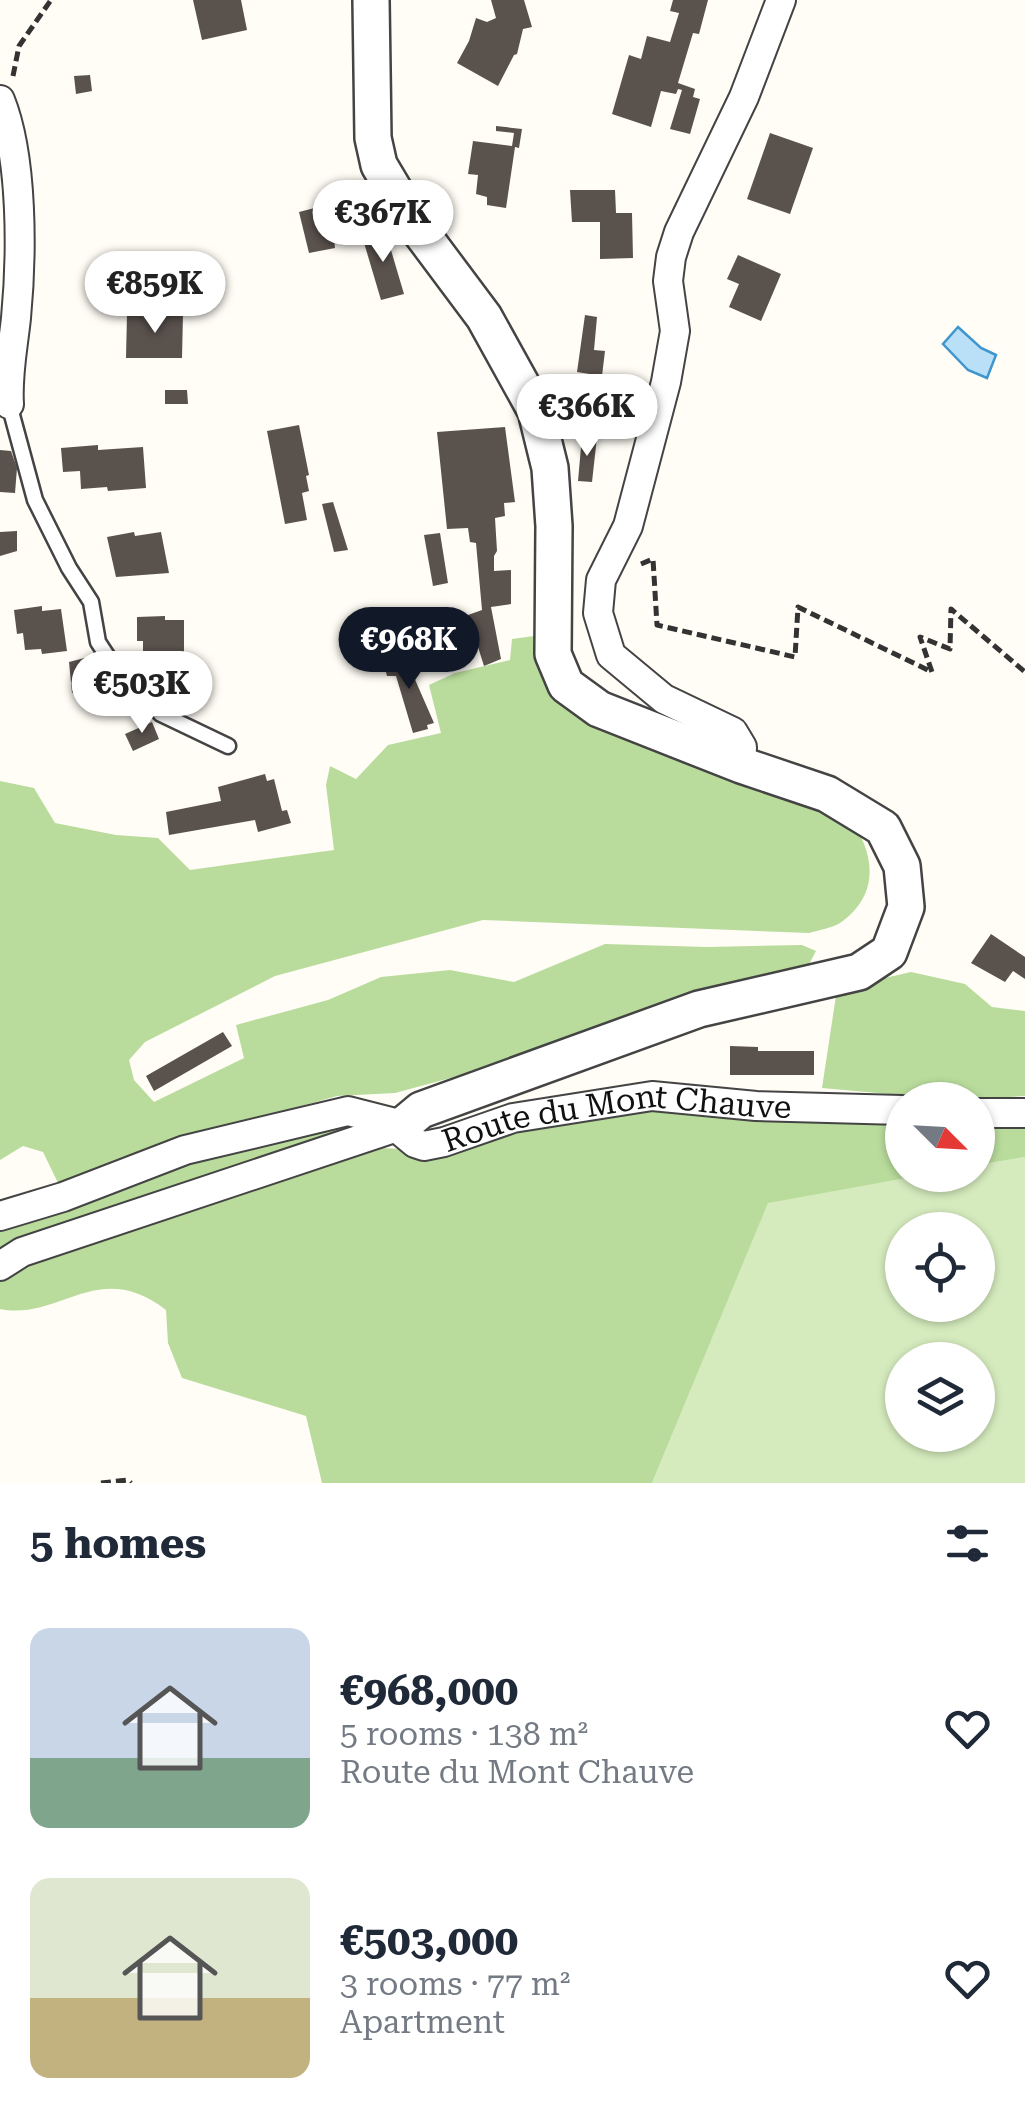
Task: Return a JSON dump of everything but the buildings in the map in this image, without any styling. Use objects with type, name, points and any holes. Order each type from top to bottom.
[{"type":"street","name":"Route du Mont Chauve","points":[[370,0],[373,138],[379,165],[413,222],[484,316],[536,411],[550,468],[554,526],[553,654],[566,686],[599,708],[741,765],[827,794],[882,828],[902,866],[906,907],[889,952],[859,972],[699,1010],[593,1046],[421,1110],[404,1125],[403,1132],[408,1139],[424,1146],[544,1111],[652,1096],[756,1106],[885,1110]]},
{"type":"street","points":[[741,765],[742,747],[733,732],[664,699],[611,654],[598,613],[601,580],[628,526],[666,382],[675,331],[668,281],[671,257],[679,232],[744,97],[781,0]]},
{"type":"street","points":[[4,404],[18,268],[16,177],[6,92]]},
{"type":"street","points":[[0,1216],[63,1197],[185,1150],[348,1110],[404,1125]]},
{"type":"street","points":[[995,1113],[1025,1114]]},
{"type":"street","points":[[0,1266],[22,1252],[404,1125]]},
{"type":"lane","points":[[4,404],[36,500],[69,568],[91,602],[98,642],[113,665],[160,714],[228,746]]},
{"type":"path","points":[[6,92],[18,46],[52,0]]},
{"type":"path","points":[[601,580],[653,559],[657,626],[795,657],[798,607],[932,672],[920,637],[950,649],[950,609],[1025,672]]},
{"type":"path","points":[[101,1483],[131,1483]]},
{"type":"green space","points":[[534,636],[550,686],[849,817],[864,845],[870,873],[868,886],[853,912],[837,925],[809,933],[483,920],[275,976],[145,1042],[129,1060],[134,1080],[154,1102],[244,1058],[236,1025],[328,1000],[381,977],[450,970],[514,982],[605,944],[802,945],[816,951],[807,968],[495,1066],[395,1093],[337,1096],[169,1143],[59,1185],[43,1152],[23,1146],[0,1160],[0,781],[34,788],[55,823],[116,835],[158,838],[190,870],[334,850],[326,785],[330,766],[356,779],[388,745],[441,733],[429,685],[455,673],[510,660],[512,639]]},
{"type":"green space","points":[[911,972],[965,984],[992,1007],[1025,1011],[1025,1096],[995,1098],[995,1082],[885,1082],[885,1094],[822,1088],[837,989]]},
{"type":"green space","points":[[641,1105],[885,1116],[885,1182],[768,1203],[652,1483],[322,1483],[306,1416],[182,1378],[168,1343],[166,1310],[142,1295],[120,1289],[99,1290],[42,1307],[0,1309],[0,1225],[207,1153],[353,1118],[382,1148],[421,1150]]},
{"type":"green space","points":[[995,1116],[1025,1116],[1025,1157],[995,1162]]},
{"type":"green space","points":[[1025,1157],[1025,1483],[652,1483],[768,1202],[885,1182],[885,1192],[995,1192],[995,1162]]},
{"type":"water","points":[[958,327],[981,348],[996,355],[987,378],[968,370],[943,344]]}]
